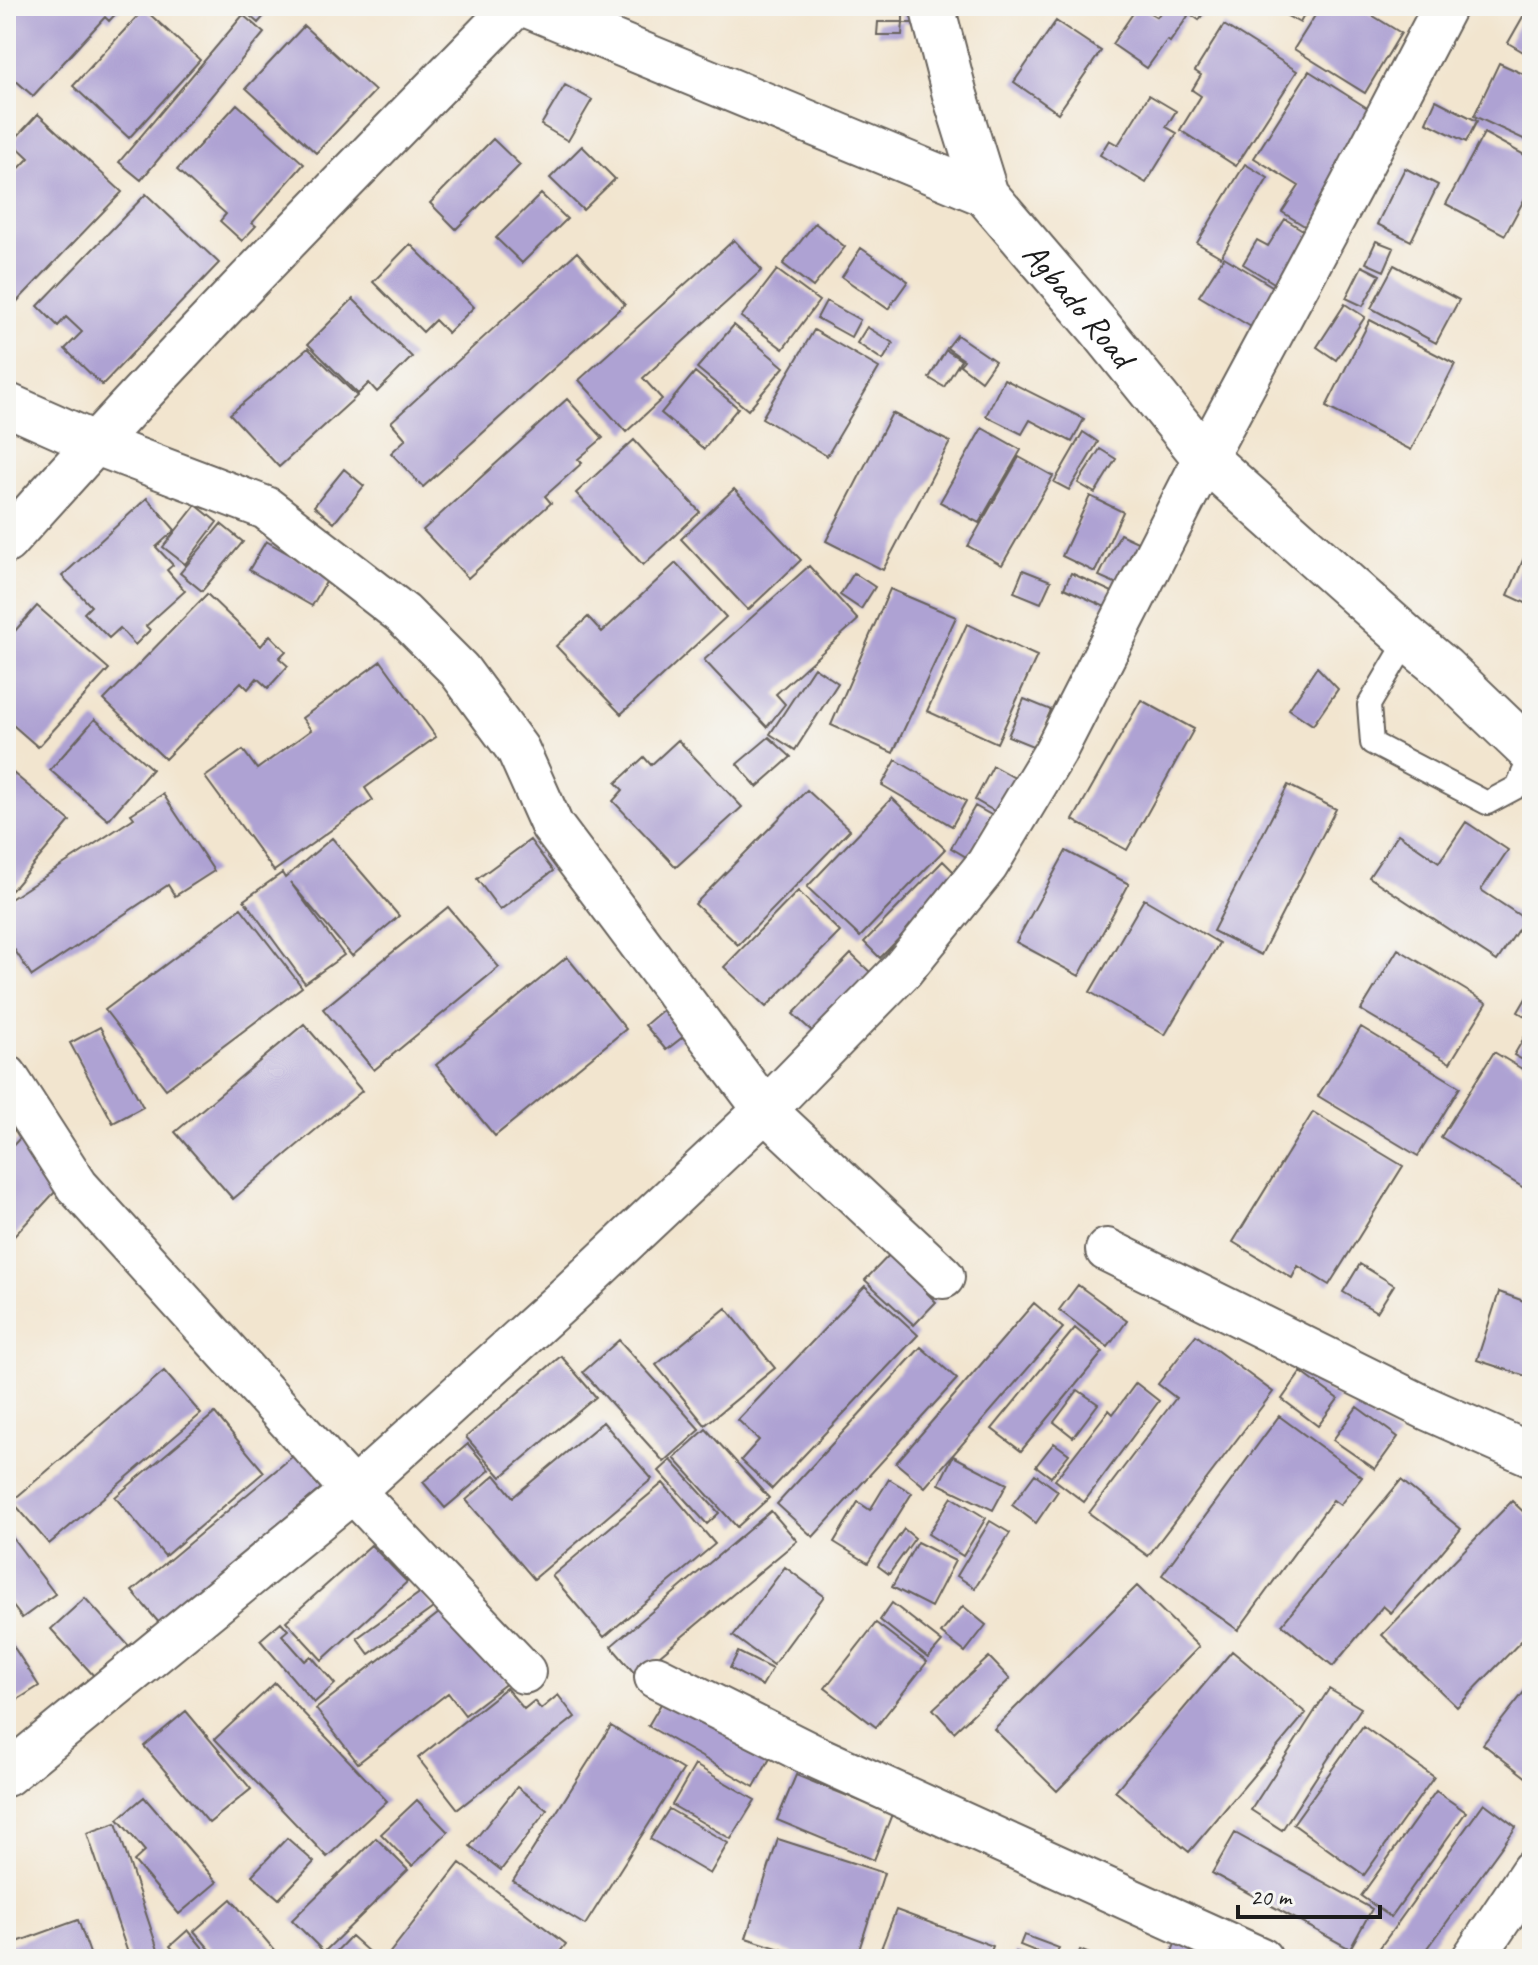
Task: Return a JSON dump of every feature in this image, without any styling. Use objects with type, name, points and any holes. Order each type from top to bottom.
[{"type":"main road","points":[[932,6],[986,195]]},
{"type":"main road","name":"Agbado Road","points":[[986,195],[1100,328],[1205,458],[1444,669],[1532,753]]},
{"type":"street","points":[[6,542],[94,443],[515,6]]},
{"type":"street","name":"Agbado Road","points":[[527,6],[986,195]]},
{"type":"street","points":[[6,1775],[353,1491],[560,1303],[765,1110],[902,970],[987,865],[1055,752],[1205,458],[1445,6]]},
{"type":"street","points":[[6,404],[94,443],[266,508],[403,614],[459,670],[518,750],[552,826],[765,1110],[943,1277]]},
{"type":"street","points":[[6,1076],[77,1186],[353,1491],[524,1672]]},
{"type":"street","points":[[1107,1250],[1428,1409],[1532,1455]]},
{"type":"street","points":[[656,1677],[816,1757],[1261,1959]]},
{"type":"street","points":[[1473,1959],[1525,1894]]},
{"type":"lane","points":[[1408,639],[1369,705],[1372,743],[1487,803],[1517,787],[1532,753]]},
{"type":"building","points":[[6,6],[123,6],[109,21],[105,17],[33,96],[14,79],[6,87]]},
{"type":"building","points":[[239,6],[273,6],[258,23]]},
{"type":"building","points":[[903,6],[914,6],[914,23],[903,23]]},
{"type":"building","points":[[1138,6],[1157,17],[1165,6],[1174,6],[1188,16],[1147,68],[1112,44]]},
{"type":"building","points":[[1179,6],[1208,6],[1199,20]]},
{"type":"building","points":[[1286,6],[1309,6],[1300,23],[1282,13]]},
{"type":"building","points":[[1321,6],[1357,6],[1401,33],[1365,93],[1294,49]]},
{"type":"building","points":[[1529,6],[1532,6],[1532,57],[1508,43]]},
{"type":"building","points":[[144,9],[200,60],[129,138],[73,86]]},
{"type":"building","points":[[243,15],[264,33],[141,180],[119,162]]},
{"type":"building","points":[[1056,21],[1101,51],[1058,113],[1014,82]]},
{"type":"building","points":[[878,22],[903,22],[902,35],[877,35]]},
{"type":"building","points":[[1224,25],[1297,71],[1236,166],[1180,130],[1201,96],[1192,90],[1201,75],[1195,71]]},
{"type":"building","points":[[304,26],[375,91],[316,153],[246,88]]},
{"type":"building","points":[[1499,63],[1532,78],[1532,143],[1474,116]]},
{"type":"building","points":[[1309,71],[1383,118],[1311,230],[1282,212],[1299,186],[1254,158]]},
{"type":"building","points":[[565,85],[592,100],[568,141],[541,125]]},
{"type":"building","points":[[1149,95],[1176,111],[1166,127],[1177,133],[1146,183],[1100,155],[1109,140],[1118,145]]},
{"type":"building","points":[[1436,100],[1477,121],[1466,142],[1426,122]]},
{"type":"building","points":[[237,104],[304,164],[252,223],[256,226],[242,241],[220,221],[226,214],[177,170]]},
{"type":"building","points":[[38,114],[122,192],[6,313],[6,182],[29,158],[12,142]]},
{"type":"building","points":[[1484,133],[1532,159],[1532,185],[1505,235],[1446,204]]},
{"type":"building","points":[[493,139],[520,165],[456,229],[430,203]]},
{"type":"building","points":[[582,146],[615,179],[583,210],[550,178]]},
{"type":"building","points":[[1245,164],[1268,178],[1221,257],[1197,243]]},
{"type":"building","points":[[1405,168],[1438,185],[1411,241],[1377,224]]},
{"type":"building","points":[[146,194],[219,263],[102,385],[65,349],[82,332],[66,317],[58,326],[38,306]]},
{"type":"building","points":[[541,194],[567,219],[522,263],[496,238]]},
{"type":"building","points":[[1285,219],[1311,235],[1279,286],[1243,264],[1257,240],[1268,246]]},
{"type":"building","points":[[815,223],[845,247],[813,287],[783,264]]},
{"type":"building","points":[[734,240],[762,270],[643,378],[662,399],[626,432],[579,380]]},
{"type":"building","points":[[1376,241],[1394,248],[1384,271],[1366,263]]},
{"type":"building","points":[[410,244],[474,307],[448,333],[435,320],[423,332],[373,282]]},
{"type":"building","points":[[861,248],[908,281],[888,309],[842,277]]},
{"type":"building","points":[[577,252],[625,304],[423,487],[391,453],[406,439],[391,422]]},
{"type":"building","points":[[1224,257],[1282,292],[1258,331],[1199,296]]},
{"type":"building","points":[[1394,265],[1459,300],[1436,343],[1371,308]]},
{"type":"building","points":[[1362,266],[1380,275],[1363,306],[1346,298]]},
{"type":"building","points":[[777,270],[819,301],[783,349],[741,317]]},
{"type":"building","points":[[353,299],[412,357],[377,392],[369,383],[358,394],[308,344]]},
{"type":"building","points":[[826,301],[860,320],[851,337],[817,318]]},
{"type":"building","points":[[1345,304],[1365,317],[1336,360],[1317,347]]},
{"type":"building","points":[[1370,320],[1455,364],[1411,450],[1326,407]]},
{"type":"building","points":[[734,325],[784,367],[748,410],[697,368]]},
{"type":"building","points":[[867,327],[893,343],[883,360],[857,343]]},
{"type":"building","points":[[814,330],[879,368],[827,456],[762,418]]},
{"type":"building","points":[[957,335],[995,361],[981,381],[960,365],[964,360],[947,348]]},
{"type":"building","points":[[308,348],[357,396],[279,467],[230,414]]},
{"type":"building","points":[[946,350],[961,360],[944,387],[929,378]]},
{"type":"building","points":[[695,372],[738,408],[704,449],[661,413]]},
{"type":"building","points":[[1004,379],[1084,419],[1072,442],[1030,420],[1022,434],[986,416]]},
{"type":"building","points":[[567,399],[603,438],[578,459],[582,463],[545,496],[551,503],[468,578],[423,530]]},
{"type":"building","points":[[892,413],[950,442],[883,570],[826,541]]},
{"type":"building","points":[[982,428],[1021,450],[979,523],[940,502]]},
{"type":"building","points":[[1083,432],[1098,442],[1069,490],[1054,482]]},
{"type":"building","points":[[634,440],[700,512],[643,565],[576,493]]},
{"type":"building","points":[[1100,449],[1116,459],[1095,493],[1078,483]]},
{"type":"building","points":[[1019,457],[1053,476],[1002,565],[968,546]]},
{"type":"building","points":[[344,469],[364,486],[334,523],[314,506]]},
{"type":"building","points":[[734,489],[801,560],[748,610],[681,539]]},
{"type":"building","points":[[1090,496],[1123,512],[1095,572],[1062,556]]},
{"type":"building","points":[[147,498],[175,530],[156,547],[173,565],[167,570],[185,591],[146,626],[150,630],[135,645],[120,628],[109,638],[84,613],[91,606],[62,576]]},
{"type":"building","points":[[196,505],[217,522],[185,564],[163,547]]},
{"type":"building","points":[[221,524],[243,542],[202,591],[180,573]]},
{"type":"building","points":[[1120,534],[1146,546],[1126,588],[1099,576]]},
{"type":"building","points":[[1532,539],[1532,606],[1508,595]]},
{"type":"building","points":[[266,541],[329,577],[312,606],[249,570]]},
{"type":"building","points":[[676,563],[726,617],[621,714],[556,646],[588,617],[602,632]]},
{"type":"building","points":[[809,566],[858,620],[776,694],[785,704],[767,727],[704,660]]},
{"type":"building","points":[[1023,570],[1051,581],[1041,603],[1014,592]]},
{"type":"building","points":[[854,573],[875,587],[861,609],[840,595]]},
{"type":"building","points":[[1071,573],[1123,597],[1116,612],[1064,588]]},
{"type":"building","points":[[890,589],[956,617],[893,753],[831,725]]},
{"type":"building","points":[[207,594],[261,646],[270,635],[286,651],[279,658],[288,666],[268,688],[257,678],[248,689],[241,682],[165,759],[104,700]]},
{"type":"building","points":[[37,606],[109,669],[38,747],[6,719],[6,641]]},
{"type":"building","points":[[967,624],[1037,656],[997,743],[927,711]]},
{"type":"building","points":[[381,661],[436,737],[365,788],[373,800],[274,871],[205,777],[243,750],[257,769],[311,730],[302,718]]},
{"type":"building","points":[[814,667],[838,683],[795,750],[770,734]]},
{"type":"building","points":[[1317,667],[1338,689],[1313,725],[1289,709]]},
{"type":"building","points":[[1024,699],[1051,710],[1035,747],[1008,736]]},
{"type":"building","points":[[1141,700],[1194,729],[1127,850],[1073,820]]},
{"type":"building","points":[[95,719],[152,769],[108,820],[50,770]]},
{"type":"building","points":[[769,737],[791,757],[757,787],[737,764]]},
{"type":"building","points":[[678,740],[742,807],[676,867],[613,801],[623,790],[616,783],[644,757],[651,765]]},
{"type":"building","points":[[896,760],[966,801],[952,826],[882,785]]},
{"type":"building","points":[[993,766],[1020,781],[1001,815],[975,800]]},
{"type":"building","points":[[6,767],[70,821],[12,890],[6,885]]},
{"type":"building","points":[[1288,785],[1336,809],[1261,955],[1213,931]]},
{"type":"building","points":[[807,790],[850,830],[738,945],[695,904]]},
{"type":"building","points":[[163,794],[214,871],[175,896],[168,885],[32,976],[6,937],[6,902],[134,818],[131,814]]},
{"type":"building","points":[[892,798],[945,849],[860,937],[807,887]]},
{"type":"building","points":[[975,806],[991,815],[968,858],[951,848]]},
{"type":"building","points":[[1466,822],[1508,850],[1481,890],[1525,919],[1497,961],[1369,877],[1398,834],[1439,862]]},
{"type":"building","points":[[332,838],[399,916],[352,956],[290,882],[344,955],[305,983],[244,900],[282,873],[285,878]]},
{"type":"building","points":[[530,840],[553,871],[500,910],[477,879]]},
{"type":"building","points":[[1066,851],[1129,884],[1079,976],[1016,942]]},
{"type":"building","points":[[943,861],[959,877],[880,958],[864,942]]},
{"type":"building","points":[[798,891],[840,932],[766,1007],[724,967]]},
{"type":"building","points":[[1144,899],[1219,943],[1165,1035],[1090,992]]},
{"type":"building","points":[[448,907],[499,967],[374,1070],[323,1009]]},
{"type":"building","points":[[241,908],[302,987],[166,1089],[105,1010]]},
{"type":"building","points":[[1398,949],[1487,1003],[1450,1063],[1361,1010]]},
{"type":"building","points":[[851,954],[871,973],[813,1032],[793,1014]]},
{"type":"building","points":[[567,957],[626,1029],[495,1136],[436,1065]]},
{"type":"building","points":[[1532,988],[1532,1020],[1518,1012]]},
{"type":"building","points":[[671,1003],[693,1029],[666,1050],[645,1025]]},
{"type":"building","points":[[304,1024],[362,1091],[233,1199],[175,1132]]},
{"type":"building","points":[[1532,1024],[1532,1065],[1514,1055]]},
{"type":"building","points":[[100,1027],[143,1107],[113,1123],[70,1043]]},
{"type":"building","points":[[1361,1027],[1460,1087],[1418,1156],[1318,1096]]},
{"type":"building","points":[[1494,1052],[1532,1075],[1532,1193],[1441,1137]]},
{"type":"building","points":[[6,1103],[24,1119],[6,1139]]},
{"type":"building","points":[[1313,1112],[1403,1166],[1329,1285],[1298,1266],[1292,1278],[1233,1242]]},
{"type":"building","points":[[21,1137],[67,1179],[6,1245],[6,1153]]},
{"type":"building","points":[[899,1245],[938,1281],[926,1292],[936,1302],[914,1325],[865,1280]]},
{"type":"building","points":[[1360,1264],[1394,1285],[1377,1312],[1343,1292]]},
{"type":"building","points":[[1078,1285],[1127,1321],[1108,1347],[1059,1310]]},
{"type":"building","points":[[865,1286],[918,1335],[772,1489],[741,1460],[759,1440],[738,1420]]},
{"type":"building","points":[[1499,1292],[1532,1304],[1532,1378],[1477,1360]]},
{"type":"building","points":[[1034,1303],[1063,1328],[925,1487],[896,1463]]},
{"type":"building","points":[[726,1308],[775,1368],[705,1425],[656,1365]]},
{"type":"building","points":[[1075,1328],[1103,1352],[1021,1451],[992,1429]]},
{"type":"building","points":[[1196,1335],[1273,1392],[1148,1556],[1089,1513],[1176,1398],[1158,1384]]},
{"type":"building","points":[[619,1340],[700,1430],[664,1462],[583,1372]]},
{"type":"building","points":[[921,1347],[957,1379],[813,1537],[777,1504]]},
{"type":"building","points":[[561,1356],[596,1397],[501,1477],[466,1437]]},
{"type":"building","points":[[164,1371],[201,1414],[49,1544],[12,1501]]},
{"type":"building","points":[[1301,1372],[1338,1399],[1318,1426],[1282,1399]]},
{"type":"building","points":[[1136,1383],[1159,1401],[1084,1502],[1055,1480],[1109,1410],[1113,1414]]},
{"type":"building","points":[[1078,1390],[1098,1404],[1073,1437],[1054,1422]]},
{"type":"building","points":[[1357,1407],[1398,1437],[1375,1469],[1333,1440]]},
{"type":"building","points":[[215,1413],[264,1472],[165,1556],[115,1497]]},
{"type":"building","points":[[1279,1416],[1362,1477],[1340,1505],[1333,1500],[1238,1630],[1162,1575]]},
{"type":"building","points":[[603,1422],[652,1479],[534,1579],[466,1500],[495,1475],[513,1497]]},
{"type":"building","points":[[706,1429],[769,1498],[737,1527],[674,1458]]},
{"type":"building","points":[[1054,1443],[1069,1454],[1051,1477],[1036,1466]]},
{"type":"building","points":[[468,1444],[490,1470],[445,1508],[423,1482]]},
{"type":"building","points":[[299,1451],[326,1484],[160,1624],[132,1591]]},
{"type":"building","points":[[953,1456],[1007,1484],[993,1510],[939,1484]]},
{"type":"building","points":[[671,1460],[719,1513],[707,1524],[659,1471]]},
{"type":"building","points":[[1035,1474],[1058,1491],[1036,1523],[1012,1505]]},
{"type":"building","points":[[889,1479],[912,1493],[868,1563],[834,1542],[858,1502],[870,1510]]},
{"type":"building","points":[[1401,1480],[1461,1529],[1391,1613],[1383,1606],[1333,1666],[1282,1624]]},
{"type":"building","points":[[663,1483],[715,1544],[604,1637],[552,1576]]},
{"type":"building","points":[[952,1497],[986,1518],[963,1556],[928,1534]]},
{"type":"building","points":[[1512,1501],[1532,1520],[1532,1630],[1457,1707],[1382,1635]]},
{"type":"building","points":[[771,1511],[797,1541],[636,1675],[611,1646]]},
{"type":"building","points":[[990,1521],[1010,1533],[975,1588],[957,1576]]},
{"type":"building","points":[[6,1529],[55,1594],[22,1618],[6,1597]]},
{"type":"building","points":[[904,1529],[915,1538],[889,1574],[878,1566]]},
{"type":"building","points":[[917,1542],[955,1561],[931,1607],[892,1587]]},
{"type":"building","points":[[371,1545],[407,1582],[322,1660],[286,1621]]},
{"type":"building","points":[[785,1567],[824,1596],[773,1665],[733,1636]]},
{"type":"building","points":[[1137,1586],[1199,1647],[1057,1791],[994,1729]]},
{"type":"building","points":[[421,1592],[433,1608],[369,1654],[357,1638]]},
{"type":"building","points":[[85,1598],[129,1646],[95,1677],[51,1629]]},
{"type":"building","points":[[892,1603],[942,1642],[928,1658],[880,1620]]},
{"type":"building","points":[[448,1606],[508,1682],[465,1715],[448,1693],[358,1763],[316,1709]]},
{"type":"building","points":[[963,1606],[986,1625],[965,1652],[941,1633]]},
{"type":"building","points":[[281,1622],[288,1630],[282,1635],[305,1661],[311,1656],[335,1684],[314,1703],[260,1640]]},
{"type":"building","points":[[876,1623],[927,1662],[876,1727],[825,1688]]},
{"type":"building","points":[[6,1635],[39,1686],[6,1707]]},
{"type":"building","points":[[1232,1651],[1306,1713],[1189,1852],[1115,1791]]},
{"type":"building","points":[[738,1652],[772,1669],[762,1686],[730,1668]]},
{"type":"building","points":[[989,1657],[1010,1679],[954,1732],[933,1709]]},
{"type":"building","points":[[1532,1682],[1532,1782],[1483,1744]]},
{"type":"building","points":[[275,1683],[387,1801],[327,1857],[215,1739]]},
{"type":"building","points":[[506,1688],[524,1709],[534,1701],[541,1709],[558,1695],[575,1717],[458,1809],[418,1758]]},
{"type":"building","points":[[1329,1689],[1361,1708],[1282,1830],[1251,1810]]},
{"type":"building","points":[[668,1692],[773,1753],[754,1787],[648,1726]]},
{"type":"building","points":[[186,1711],[251,1789],[209,1823],[144,1746]]},
{"type":"building","points":[[611,1726],[683,1770],[585,1925],[513,1881]]},
{"type":"building","points":[[1363,1726],[1434,1777],[1364,1875],[1293,1824]]},
{"type":"building","points":[[695,1765],[755,1800],[731,1839],[672,1805]]},
{"type":"building","points":[[796,1775],[892,1814],[874,1860],[777,1820]]},
{"type":"building","points":[[517,1787],[547,1810],[501,1870],[470,1846]]},
{"type":"building","points":[[1436,1791],[1466,1812],[1391,1917],[1361,1896]]},
{"type":"building","points":[[144,1797],[217,1882],[179,1914],[134,1861],[145,1851],[118,1819]]},
{"type":"building","points":[[417,1800],[448,1832],[412,1866],[381,1834]]},
{"type":"building","points":[[1484,1803],[1516,1827],[1420,1959],[1393,1959],[1379,1949]]},
{"type":"building","points":[[669,1809],[728,1843],[710,1874],[650,1839]]},
{"type":"building","points":[[116,1823],[161,1959],[130,1959],[87,1833]]},
{"type":"building","points":[[1235,1833],[1372,1909],[1350,1949],[1212,1873]]},
{"type":"building","points":[[287,1838],[314,1862],[279,1899],[252,1875]]},
{"type":"building","points":[[376,1838],[408,1870],[324,1952],[292,1920]]},
{"type":"building","points":[[778,1839],[884,1873],[856,1959],[812,1959],[746,1938]]},
{"type":"building","points":[[460,1863],[566,1944],[554,1959],[385,1959]]},
{"type":"building","points":[[231,1899],[282,1959],[218,1959],[194,1931]]},
{"type":"building","points":[[896,1910],[993,1946],[988,1959],[877,1959]]},
{"type":"building","points":[[78,1920],[92,1959],[6,1959],[6,1946]]},
{"type":"building","points":[[188,1930],[212,1959],[181,1959],[170,1946]]},
{"type":"building","points":[[1024,1935],[1059,1948],[1055,1959],[1020,1945]]},
{"type":"building","points":[[351,1936],[370,1953],[365,1959],[329,1959]]},
{"type":"building","points":[[1177,1939],[1199,1948],[1195,1959],[1169,1959]]},
{"type":"building","points":[[1080,1950],[1101,1959],[1076,1959]]},
{"type":"building","points":[[748,1952],[767,1959],[746,1959]]},
{"type":"building","points":[[1016,1952],[1034,1959],[1013,1959]]}]
